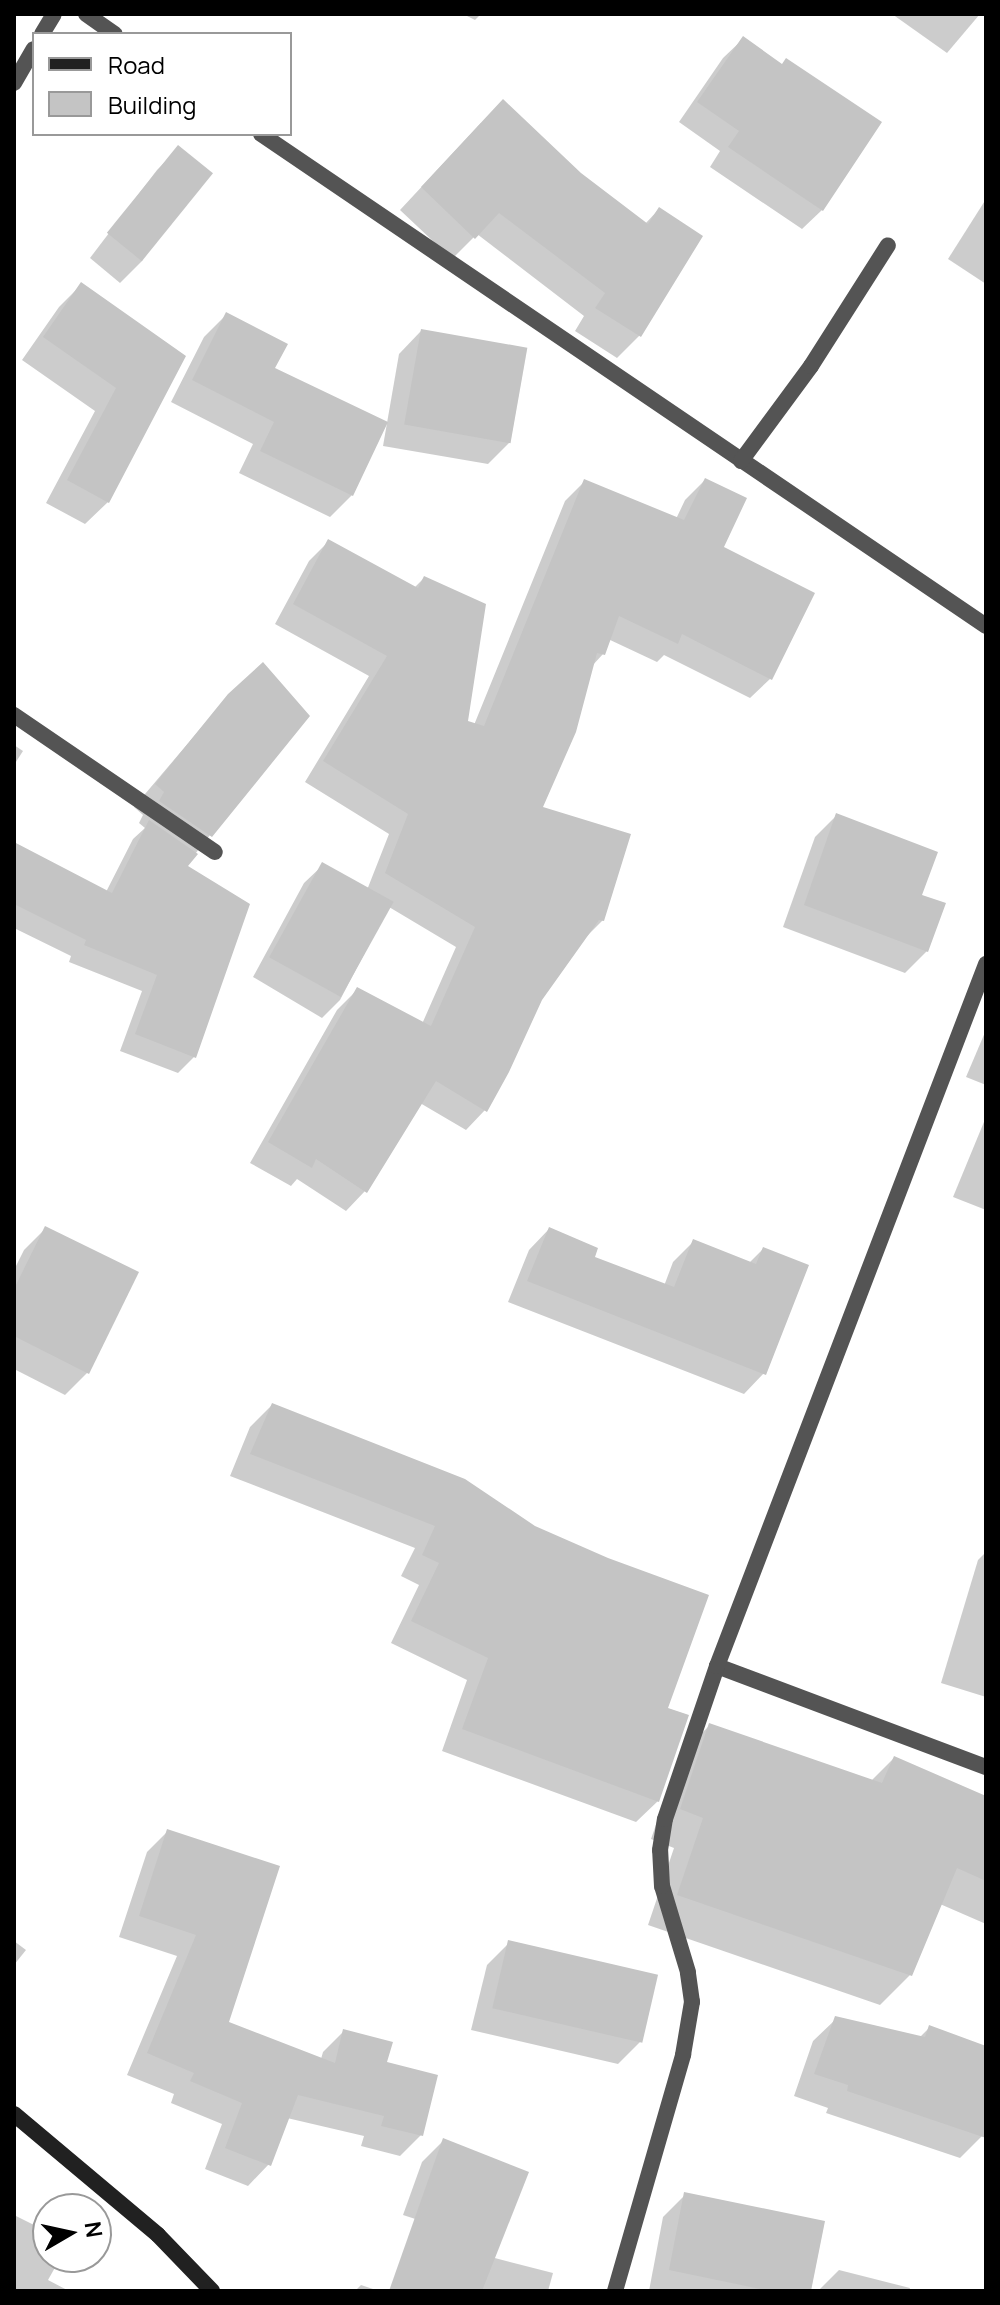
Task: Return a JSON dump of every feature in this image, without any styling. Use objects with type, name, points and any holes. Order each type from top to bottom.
[{"type":"street","points":[[43,32],[54,14]]},
{"type":"street","points":[[86,14],[112,32]]},
{"type":"street","points":[[14,83],[32,52]]},
{"type":"street","points":[[264,136],[986,626]]},
{"type":"street","points":[[741,461],[811,366],[888,245]]},
{"type":"street","points":[[14,715],[215,852]]},
{"type":"street","points":[[615,2291],[690,2027],[692,2002],[688,1972],[662,1886],[660,1850],[665,1819],[717,1666],[986,964]]},
{"type":"street","points":[[717,1666],[986,1767]]},
{"type":"street","points":[[14,2114],[158,2235],[212,2291]]},
{"type":"building","points":[[743,36],[782,64],[786,58],[882,122],[823,211],[728,147],[739,131],[697,102]]},
{"type":"building","points":[[503,99],[581,173],[648,224],[659,207],[703,236],[641,337],[595,308],[605,293],[499,213],[475,239],[421,187]]},
{"type":"building","points":[[178,145],[213,173],[142,261],[107,233]]},
{"type":"building","points":[[81,282],[186,356],[109,503],[67,480],[116,388],[43,337]]},
{"type":"building","points":[[226,312],[288,344],[275,368],[388,422],[353,496],[260,451],[274,422],[192,380]]},
{"type":"building","points":[[421,329],[527,348],[511,443],[404,425]]},
{"type":"building","points":[[705,478],[747,498],[724,547],[815,593],[772,680],[682,634],[678,644],[619,616],[605,655],[597,653],[576,732],[543,807],[631,834],[604,921],[599,920],[542,1000],[487,1112],[436,1081],[367,1193],[316,1159],[312,1168],[268,1142],[357,987],[431,1026],[475,927],[385,873],[408,814],[323,761],[387,656],[293,604],[328,539],[418,588],[424,576],[486,604],[468,721],[484,726],[584,479],[684,520]]},
{"type":"building","points":[[263,662],[310,716],[212,837],[159,801],[164,792],[155,784],[228,694]]},
{"type":"building","points":[[836,813],[938,852],[922,895],[946,903],[928,952],[804,905]]},
{"type":"building","points":[[149,820],[198,854],[188,866],[250,904],[196,1058],[135,1034],[157,975],[84,945],[86,940],[14,904],[14,842],[112,893]]},
{"type":"building","points":[[322,862],[394,902],[341,997],[269,957]]},
{"type":"building","points":[[45,1226],[139,1272],[89,1374],[14,1336],[14,1289]]},
{"type":"building","points":[[549,1227],[598,1248],[595,1257],[674,1287],[693,1239],[756,1264],[763,1247],[809,1265],[766,1375],[527,1281]]},
{"type":"building","points":[[272,1403],[465,1479],[535,1526],[608,1558],[709,1595],[668,1708],[689,1715],[659,1802],[462,1729],[488,1658],[411,1621],[439,1563],[422,1555],[435,1526],[250,1454]]},
{"type":"building","points":[[709,1723],[882,1783],[894,1756],[986,1796],[986,1881],[957,1868],[912,1976],[677,1895],[703,1818],[680,1809]]},
{"type":"building","points":[[167,1829],[280,1866],[229,2022],[335,2063],[343,2029],[393,2042],[387,2062],[438,2075],[423,2136],[381,2126],[384,2116],[298,2095],[271,2166],[225,2148],[242,2103],[190,2081],[194,2073],[147,2053],[196,1935],[139,1916]]},
{"type":"building","points":[[508,1940],[658,1975],[642,2043],[492,2008]]},
{"type":"building","points":[[835,2016],[925,2037],[929,2025],[986,2046],[986,2138],[847,2091],[848,2085],[814,2074]]},
{"type":"building","points":[[443,2138],[529,2172],[482,2291],[389,2291]]},
{"type":"building","points":[[684,2192],[825,2221],[811,2291],[770,2291],[669,2270]]}]
